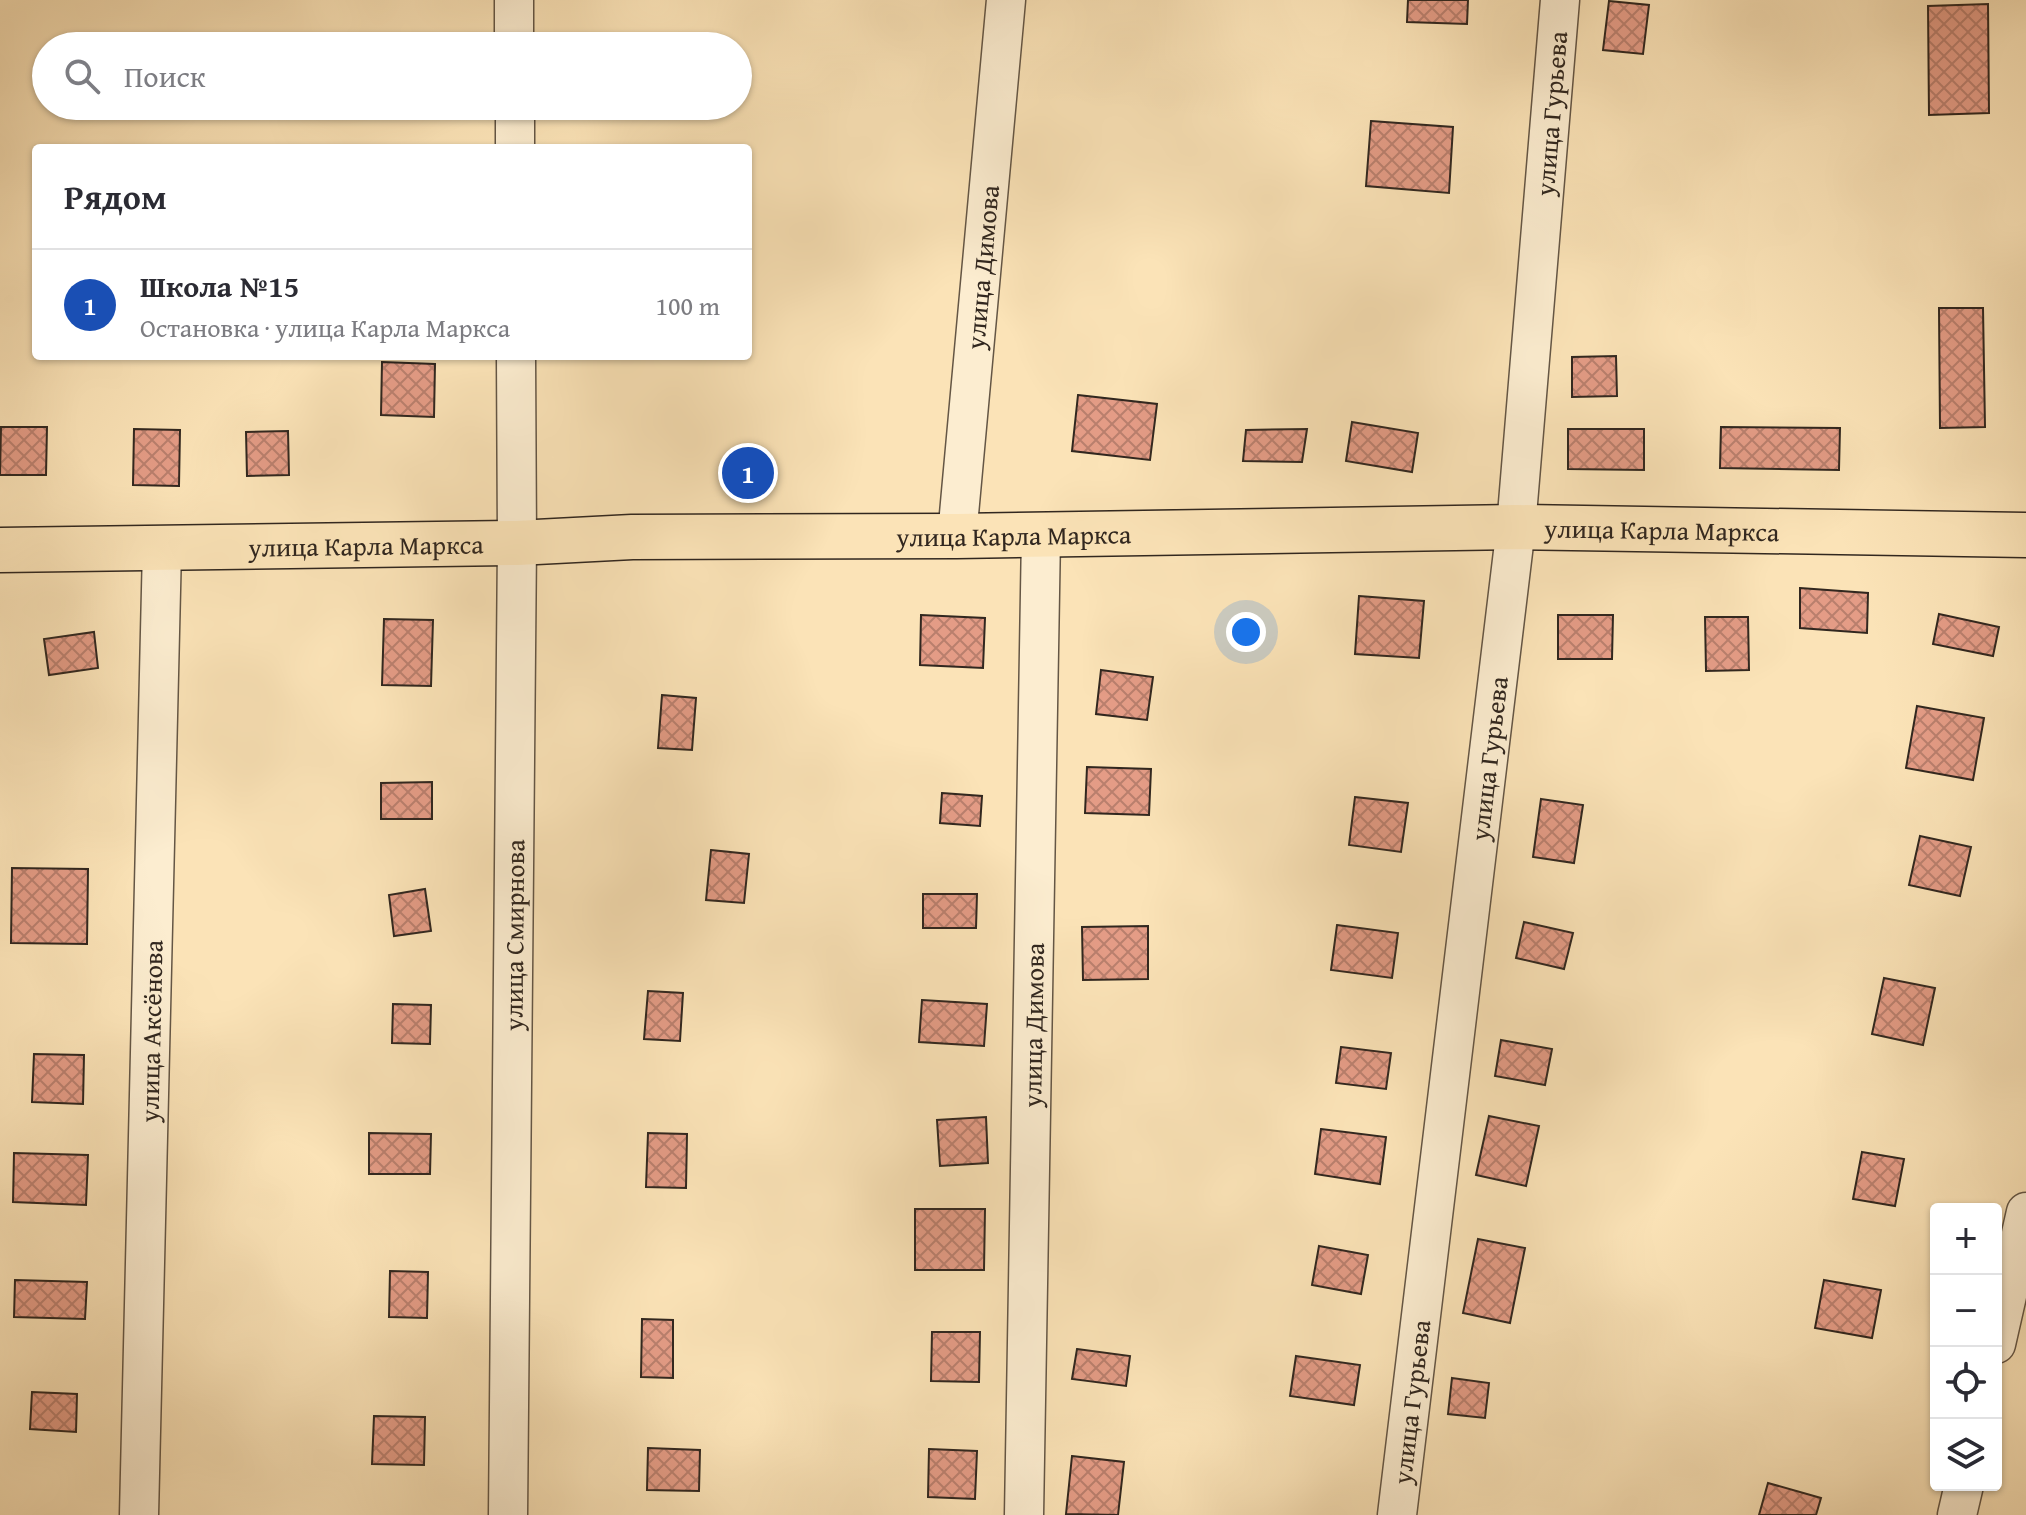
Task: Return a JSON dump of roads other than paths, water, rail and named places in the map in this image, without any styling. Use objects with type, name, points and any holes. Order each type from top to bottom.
[{"type":"highway","name":"улица Карла Маркса","points":[[0,550],[517,543],[632,537],[957,536],[1516,527],[2026,535]]},
{"type":"street","points":[[514,0],[514,32]]},
{"type":"street","name":"улица Димова","points":[[957,536],[1006,0]]},
{"type":"street","name":"улица Гурьева","points":[[1397,1515],[1516,527],[1560,0]]},
{"type":"street","points":[[515,120],[515,144]]},
{"type":"street","name":"улица Смирнова","points":[[508,1515],[516,360]]},
{"type":"street","name":"улица Димова","points":[[1024,1515],[1041,535]]},
{"type":"street","name":"улица Аксёнова","points":[[139,1515],[162,548]]},
{"type":"street","points":[[2002,1318],[2026,1212]]},
{"type":"street","points":[[1957,1515],[1963,1491]]},
{"type":"place","name":"Школа №15","points":[[748,473]]}]
